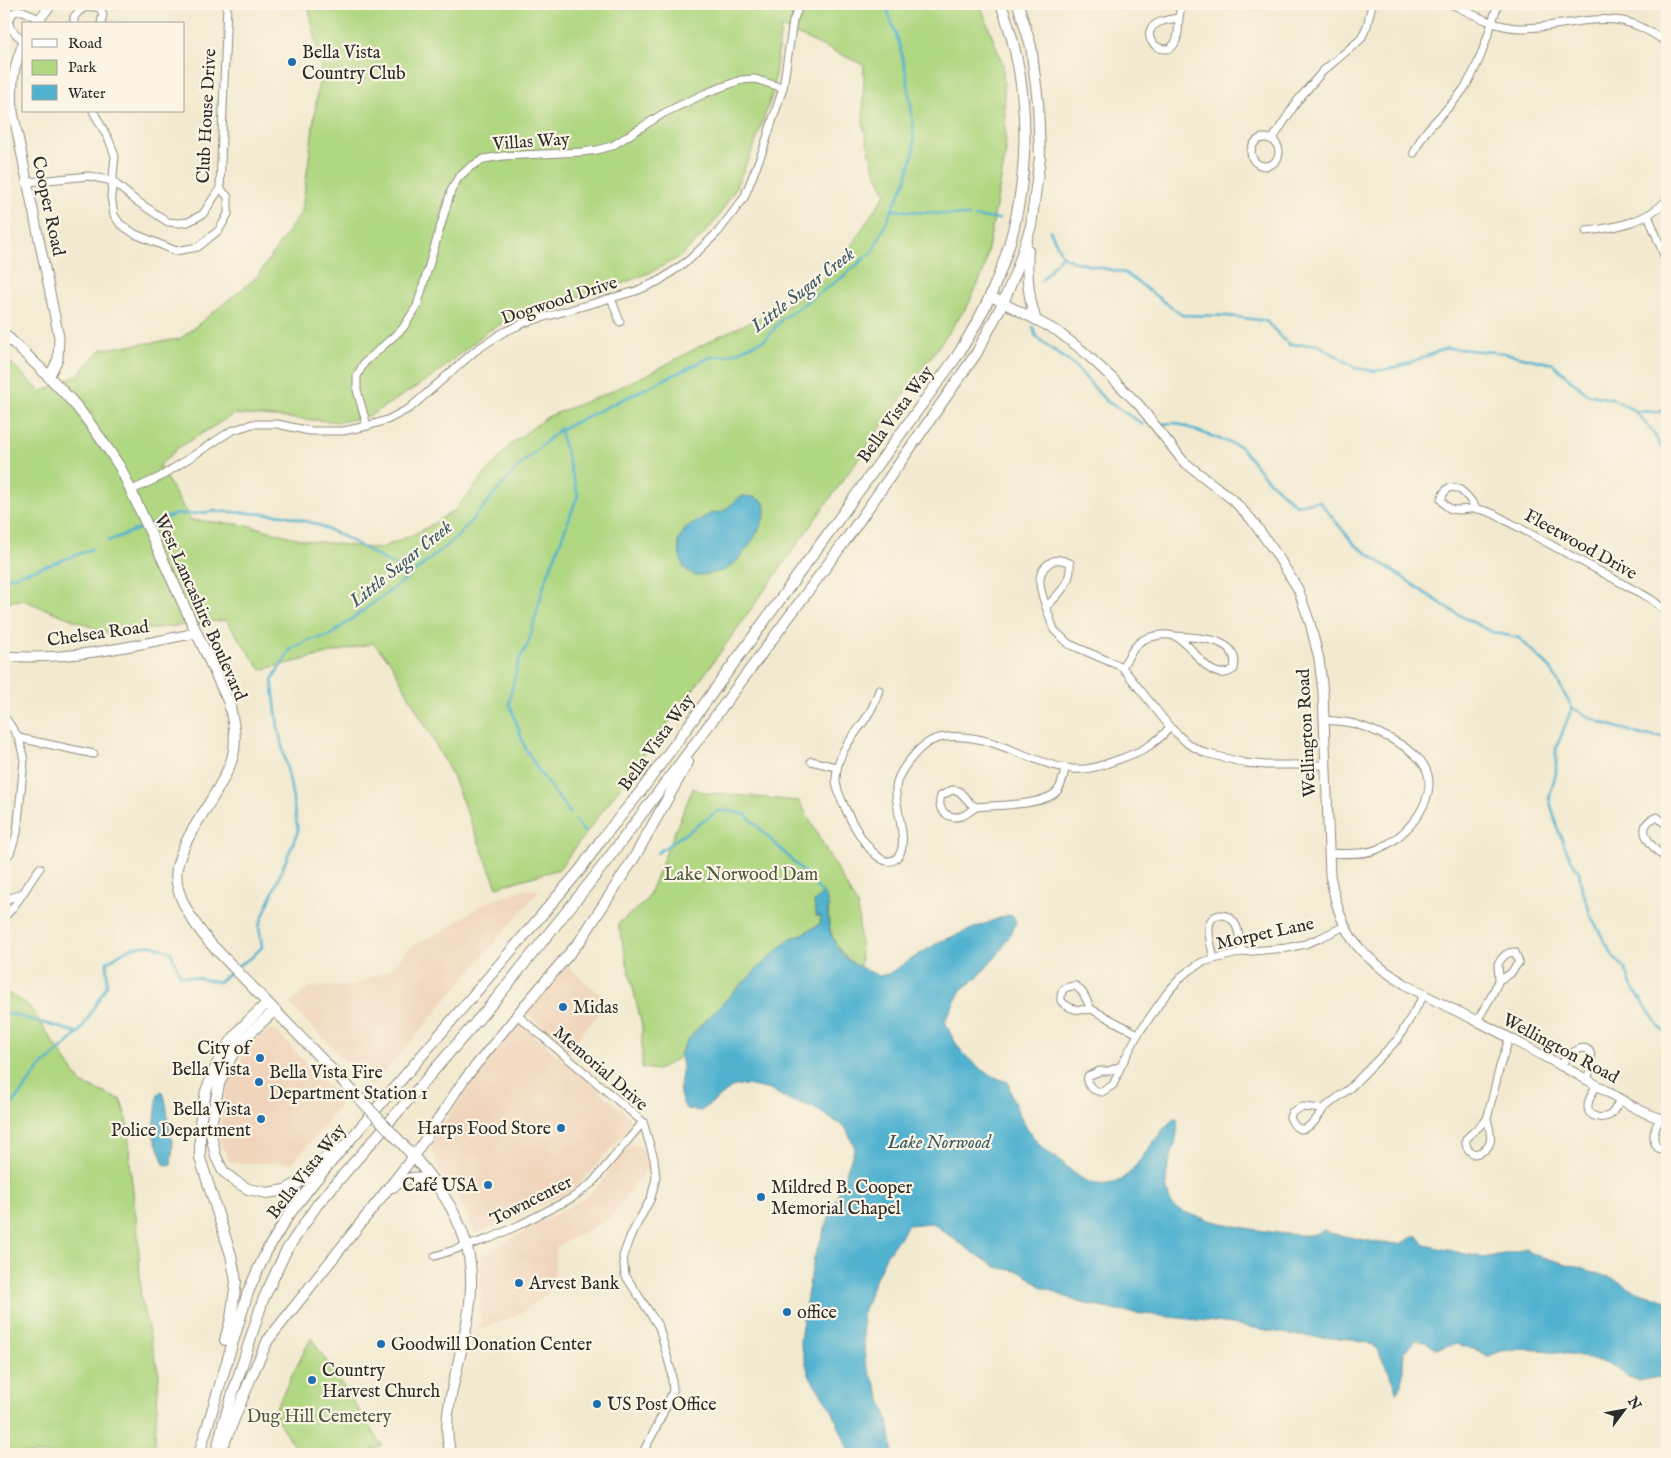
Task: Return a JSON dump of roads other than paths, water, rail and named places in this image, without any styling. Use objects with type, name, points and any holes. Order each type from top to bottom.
[{"type":"main road","name":"Bella Vista Way","points":[[199,1454],[248,1292],[266,1252],[288,1216],[403,1076],[580,870],[601,840],[641,791],[957,356],[974,329],[990,296],[1010,241],[1017,214],[1021,186],[1024,143],[1023,101],[1017,59],[1001,4]]},
{"type":"main road","name":"Bella Vista Way","points":[[216,1454],[224,1421],[263,1300],[286,1251],[317,1205],[496,999],[592,880],[845,541],[976,354],[1003,303],[1017,269],[1031,226],[1040,157],[1038,102],[1031,46],[1018,4]]},
{"type":"main road","points":[[1031,226],[1026,268],[1029,297],[1035,318]]},
{"type":"main road","name":"West Lancashire Boulevard","points":[[4,334],[77,407],[104,442],[134,495],[161,558],[229,703],[235,729],[232,758],[222,780],[184,848],[176,870],[182,900],[196,925],[210,943],[414,1156],[440,1189],[460,1226],[466,1245],[471,1276],[467,1326],[450,1400],[447,1427],[452,1454]]},
{"type":"main road","points":[[517,1015],[580,941],[634,858],[706,729]]},
{"type":"main road","points":[[270,1007],[232,1055],[219,1084],[210,1130],[216,1158],[223,1171],[248,1189],[267,1192],[285,1190],[298,1183],[311,1172],[362,1114],[403,1076]]},
{"type":"main road","points":[[210,1413],[215,1378],[231,1319],[236,1281],[231,1254],[200,1158],[200,1123],[206,1091],[221,1055],[241,1028],[270,1007]]},
{"type":"main road","points":[[220,1454],[268,1340],[414,1156]]},
{"type":"main road","points":[[384,1193],[401,1181],[415,1176],[424,1178],[440,1189]]},
{"type":"street","points":[[22,39],[13,32],[8,22],[10,16],[14,12],[20,11],[36,21],[52,4]]},
{"type":"street","name":"Club House Drive","points":[[28,182],[89,176],[112,181],[135,200],[168,222],[188,222],[203,214],[220,188],[227,4]]},
{"type":"street","name":"Dogwood Drive","points":[[134,495],[231,431],[252,424],[277,424],[310,431],[343,431],[387,420],[410,408],[475,351],[502,333],[524,323],[636,291],[659,281],[690,260],[718,232],[744,198],[763,150],[783,88],[793,21],[800,4]]},
{"type":"street","points":[[1179,18],[1160,22],[1152,27],[1150,40],[1156,47],[1165,50],[1174,45],[1178,37],[1181,4]]},
{"type":"street","points":[[1272,140],[1298,100],[1323,71],[1361,39],[1368,26],[1372,4]]},
{"type":"street","points":[[1451,4],[1492,23],[1518,28],[1597,19],[1623,21],[1644,28],[1667,42]]},
{"type":"street","points":[[1414,154],[1424,135],[1458,97],[1474,72],[1498,4]]},
{"type":"street","points":[[74,22],[74,17],[79,10],[90,5],[102,6],[101,22]]},
{"type":"street","name":"Cooper Road","points":[[22,46],[12,76],[13,112],[59,337],[58,359],[49,377]]},
{"type":"street","name":"Villas Way","points":[[367,426],[357,390],[357,376],[364,363],[403,328],[417,306],[450,191],[458,178],[470,167],[484,159],[503,156],[582,152],[612,146],[664,113],[706,93],[741,80],[755,79],[783,88]]},
{"type":"street","points":[[93,112],[109,140],[115,156],[111,196],[114,215],[120,224],[135,234],[176,251],[198,247],[219,230],[228,214],[228,197],[220,188]]},
{"type":"street","points":[[1261,138],[1272,140],[1279,149],[1278,158],[1266,166],[1256,163],[1250,151],[1253,143],[1261,138]]},
{"type":"street","points":[[1586,230],[1630,222],[1648,215],[1667,200]]},
{"type":"street","points":[[1648,215],[1667,263]]},
{"type":"street","name":"Wellington Road","points":[[990,296],[1057,331],[1110,376],[1139,405],[1183,460],[1233,500],[1251,519],[1276,552],[1298,589],[1310,623],[1319,659],[1324,720],[1324,764],[1330,875],[1333,892],[1345,926],[1360,950],[1382,970],[1424,995],[1477,1021],[1596,1086],[1664,1119]]},
{"type":"street","points":[[611,298],[620,322]]},
{"type":"street","name":"Fleetwood Drive","points":[[1477,509],[1467,494],[1455,487],[1449,487],[1444,490],[1441,499],[1451,509],[1462,511],[1477,509],[1494,514],[1651,599],[1667,612]]},
{"type":"street","points":[[1046,607],[1069,581],[1070,563],[1061,559],[1053,560],[1044,568],[1040,576],[1040,587],[1046,607],[1054,630],[1069,644],[1122,667],[1170,727],[1188,744],[1205,753],[1266,765],[1324,764]]},
{"type":"street","name":"Chelsea Road","points":[[4,656],[32,658],[89,654],[196,632]]},
{"type":"street","points":[[1122,667],[1134,647],[1143,639],[1160,635],[1175,636],[1200,638],[1226,645],[1233,653],[1234,669],[1228,673],[1220,673],[1209,669],[1175,636]]},
{"type":"street","points":[[879,690],[872,709],[841,754],[836,767],[837,787],[842,804],[850,820],[868,846],[885,862],[892,861],[899,855],[901,850],[902,838],[896,787],[903,767],[917,751],[935,738],[963,737],[984,740],[1066,768],[1079,769],[1104,765],[1141,752],[1162,737],[1170,727]]},
{"type":"street","points":[[4,716],[19,738],[24,760],[17,833],[10,854],[4,858]]},
{"type":"street","points":[[1324,720],[1354,724],[1398,743],[1422,762],[1428,772],[1429,786],[1426,800],[1418,816],[1406,831],[1392,843],[1376,850],[1362,853],[1329,852]]},
{"type":"street","points":[[19,738],[94,754]]},
{"type":"street","points":[[811,761],[836,767]]},
{"type":"street","points":[[976,807],[959,791],[952,790],[941,796],[939,802],[941,810],[946,815],[954,817],[964,816],[976,807],[1032,802],[1048,798],[1058,790],[1066,768]]},
{"type":"street","points":[[1667,825],[1657,817],[1649,820],[1646,825],[1645,836],[1651,846],[1667,859]]},
{"type":"street","points":[[4,917],[13,909],[40,868]]},
{"type":"street","points":[[4,901],[22,893]]},
{"type":"street","points":[[1214,958],[1209,928],[1211,919],[1216,915],[1223,914],[1230,917],[1235,923],[1242,952]]},
{"type":"street","name":"Morpet Lane","points":[[1122,1066],[1088,1076],[1087,1082],[1090,1088],[1102,1092],[1113,1085],[1138,1034],[1167,993],[1183,975],[1202,962],[1242,952],[1287,948],[1304,944],[1345,926]]},
{"type":"street","points":[[1477,1021],[1499,980]]},
{"type":"street","points":[[1091,1009],[1076,986],[1068,986],[1062,989],[1060,994],[1061,1001],[1066,1006],[1074,1010],[1091,1009],[1138,1034]]},
{"type":"street","points":[[1323,1109],[1296,1108],[1290,1117],[1292,1123],[1297,1128],[1304,1128],[1313,1124],[1323,1109],[1351,1087],[1398,1039],[1424,995]]},
{"type":"street","points":[[414,1156],[463,1080],[517,1015]]},
{"type":"street","name":"Memorial Drive","points":[[517,1015],[643,1122],[654,1159],[656,1178],[651,1198],[630,1237],[623,1256],[625,1275],[659,1328],[671,1370],[673,1391],[642,1454]]},
{"type":"street","points":[[1487,1119],[1491,1132],[1488,1147],[1482,1152],[1474,1154],[1465,1145],[1466,1139],[1487,1119],[1509,1039]]},
{"type":"street","points":[[1560,1066],[1573,1051],[1585,1048],[1591,1053],[1593,1059],[1587,1080]]},
{"type":"street","points":[[1596,1086],[1588,1101],[1588,1110],[1592,1115],[1606,1117],[1616,1109],[1620,1098]]},
{"type":"street","points":[[1664,1119],[1653,1136],[1658,1148],[1667,1150]]},
{"type":"street","name":"Towncenter","points":[[435,1256],[491,1238],[583,1191],[643,1122]]},
{"type":"water","points":[[742,496],[754,497],[764,502],[765,513],[760,528],[743,553],[731,566],[718,572],[695,576],[684,568],[678,541],[686,528],[711,513],[722,512]]},
{"type":"water","name":"Lake Norwood","points":[[823,893],[827,902],[828,924],[838,949],[851,962],[879,976],[888,974],[939,942],[1007,915],[1012,916],[1016,921],[1014,928],[999,953],[979,976],[961,990],[945,1021],[955,1042],[969,1059],[997,1078],[1008,1082],[1019,1114],[1038,1143],[1083,1179],[1096,1184],[1111,1184],[1124,1178],[1135,1167],[1164,1128],[1174,1118],[1177,1118],[1177,1135],[1166,1177],[1166,1186],[1172,1204],[1180,1210],[1195,1216],[1237,1226],[1298,1235],[1311,1235],[1324,1230],[1329,1233],[1380,1243],[1400,1244],[1417,1235],[1425,1245],[1484,1258],[1527,1249],[1532,1254],[1594,1272],[1620,1282],[1628,1288],[1667,1301],[1667,1377],[1637,1380],[1628,1377],[1613,1366],[1588,1358],[1558,1352],[1543,1350],[1500,1351],[1487,1357],[1479,1351],[1457,1344],[1436,1349],[1428,1343],[1416,1340],[1404,1351],[1402,1385],[1396,1392],[1394,1382],[1377,1349],[1369,1343],[1352,1339],[1300,1336],[1232,1324],[1118,1311],[1078,1302],[1042,1287],[1022,1272],[996,1267],[932,1223],[908,1225],[886,1256],[862,1316],[865,1361],[888,1420],[893,1454],[850,1454],[833,1412],[809,1375],[800,1341],[814,1258],[855,1148],[846,1128],[812,1107],[788,1100],[771,1090],[746,1085],[734,1086],[701,1111],[686,1109],[680,1092],[682,1068],[680,1054],[687,1041],[761,965],[791,938],[799,936],[820,924],[821,916],[816,916],[814,902]]},
{"type":"water","points":[[161,1091],[165,1098],[173,1147],[171,1164],[168,1165],[164,1164],[153,1134],[158,1094]]},
{"type":"waterway","name":"Little Sugar Creek","points":[[236,967],[252,957],[262,947],[259,926],[298,831],[278,727],[272,680],[291,649],[308,640],[329,636],[411,575],[458,536],[517,468],[559,430],[711,357],[730,355],[766,339],[782,319],[844,276],[873,251],[906,180],[914,150],[913,121],[907,77],[899,43],[885,4]]},
{"type":"waterway","points":[[892,210],[969,216]]},
{"type":"waterway","points":[[975,217],[999,219]]},
{"type":"waterway","points":[[1050,230],[1062,255],[1071,261],[1125,273],[1182,315],[1228,316],[1266,321],[1289,345],[1317,344],[1356,368],[1375,371],[1398,367],[1447,348],[1504,353],[1553,364],[1587,394],[1615,400],[1635,411],[1653,432],[1660,446],[1667,451]]},
{"type":"waterway","points":[[1041,281],[1062,255]]},
{"type":"waterway","points":[[1033,327],[1036,337],[1076,367],[1105,400],[1144,425]]},
{"type":"waterway","points":[[1635,411],[1656,412],[1667,410]]},
{"type":"waterway","points":[[1161,424],[1176,423],[1241,447],[1265,477],[1296,505],[1319,501],[1354,544],[1428,595],[1459,615],[1492,632],[1519,638],[1551,669],[1572,708],[1600,722],[1642,735],[1667,737]]},
{"type":"waterway","points":[[560,431],[578,495],[544,585],[529,641],[518,663],[509,702],[525,748],[540,773],[570,813]]},
{"type":"waterway","points":[[149,525],[176,514],[215,511],[284,515],[316,524],[344,537],[411,575]]},
{"type":"waterway","points":[[108,541],[144,527]]},
{"type":"waterway","points":[[4,579],[92,549]]},
{"type":"waterway","points":[[1572,708],[1556,749],[1556,773],[1549,798],[1557,827],[1568,854],[1579,872],[1582,890],[1590,915],[1614,958],[1625,968],[1631,984],[1659,1027],[1667,1034]]},
{"type":"waterway","points":[[657,853],[718,811],[745,814],[798,866],[823,894]]},
{"type":"waterway","points":[[575,820],[584,832]]},
{"type":"waterway","name":"Little Sugar Creek","points":[[4,1115],[40,1068],[79,1033],[107,985],[107,962],[130,948],[151,945],[171,952],[180,975],[219,982],[232,971]]},
{"type":"waterway","points":[[4,1012],[79,1033]]},
{"type":"waterway","name":"Little Sugar Creek","points":[[4,1339],[9,1360],[4,1399]]},
{"type":"place","name":"Bella Vista Country Club","points":[[292,62]]},
{"type":"place","name":"Midas","points":[[563,1007]]},
{"type":"place","name":"City of Bella Vista","points":[[260,1058]]},
{"type":"place","name":"Bella Vista Fire Department Station 1","points":[[259,1082]]},
{"type":"place","name":"Bella Vista Police Department","points":[[261,1119]]},
{"type":"place","name":"Harps Food Store","points":[[561,1128]]},
{"type":"place","name":"Café USA","points":[[488,1185]]},
{"type":"place","name":"Mildred B. Cooper Memorial Chapel","points":[[761,1197]]},
{"type":"place","name":"Arvest Bank","points":[[519,1283]]},
{"type":"place","name":"office","points":[[787,1312]]},
{"type":"place","name":"Goodwill Donation Center","points":[[381,1344]]},
{"type":"place","name":"Country Harvest Church","points":[[312,1380]]},
{"type":"place","name":"US Post Office","points":[[597,1404]]},
{"type":"park label","name":"Lake Norwood Dam","points":[[741,874]]},
{"type":"park label","name":"Dug Hill Cemetery","points":[[319,1416]]}]
